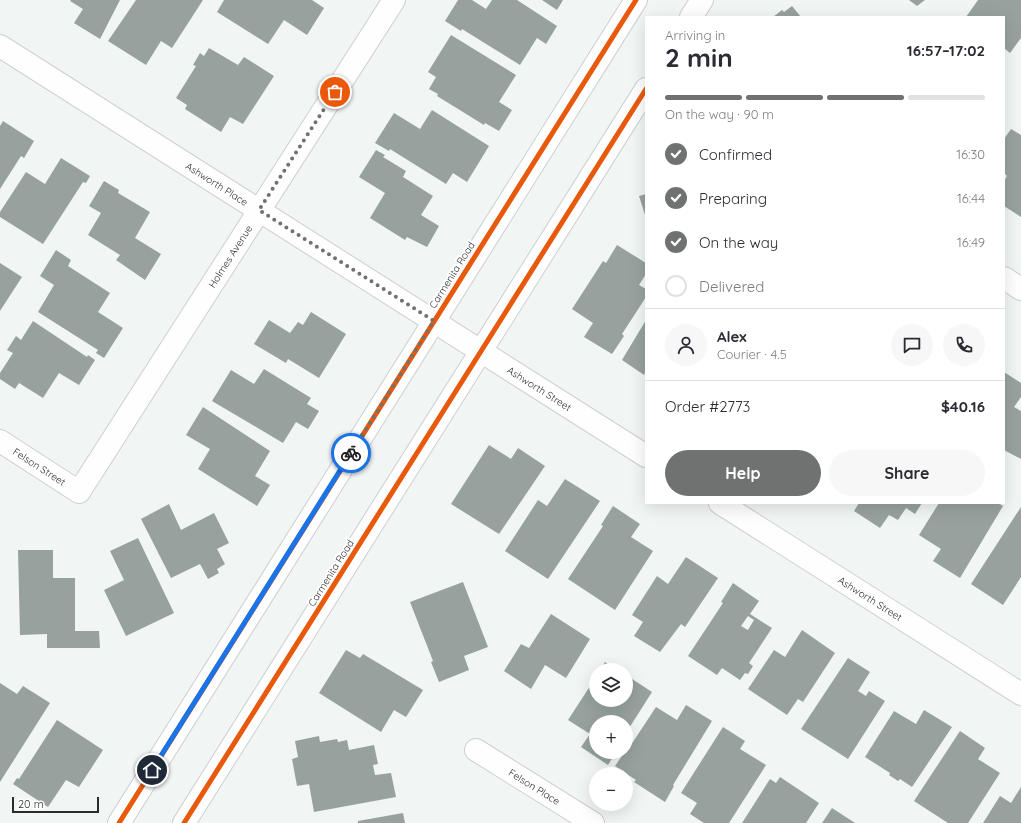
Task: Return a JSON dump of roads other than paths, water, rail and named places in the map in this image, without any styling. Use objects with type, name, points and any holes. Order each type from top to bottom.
[{"type":"street","name":"Holmes Avenue","points":[[79,492],[394,0]]},
{"type":"street","name":"Carmenita Road","points":[[119,823],[636,0]]},
{"type":"street","points":[[693,16],[702,0]]},
{"type":"street","name":"Ashworth Place","points":[[0,46],[434,321]]},
{"type":"street","name":"Carmenita Road","points":[[184,823],[645,91]]},
{"type":"street","points":[[1005,279],[1021,289]]},
{"type":"street","name":"Ashworth Street","points":[[434,321],[645,455]]},
{"type":"street","name":"Felson Street","points":[[0,441],[79,492]]},
{"type":"street","name":"Ashworth Street","points":[[722,504],[1021,694]]},
{"type":"street","name":"Felson Place","points":[[476,750],[593,823]]}]
